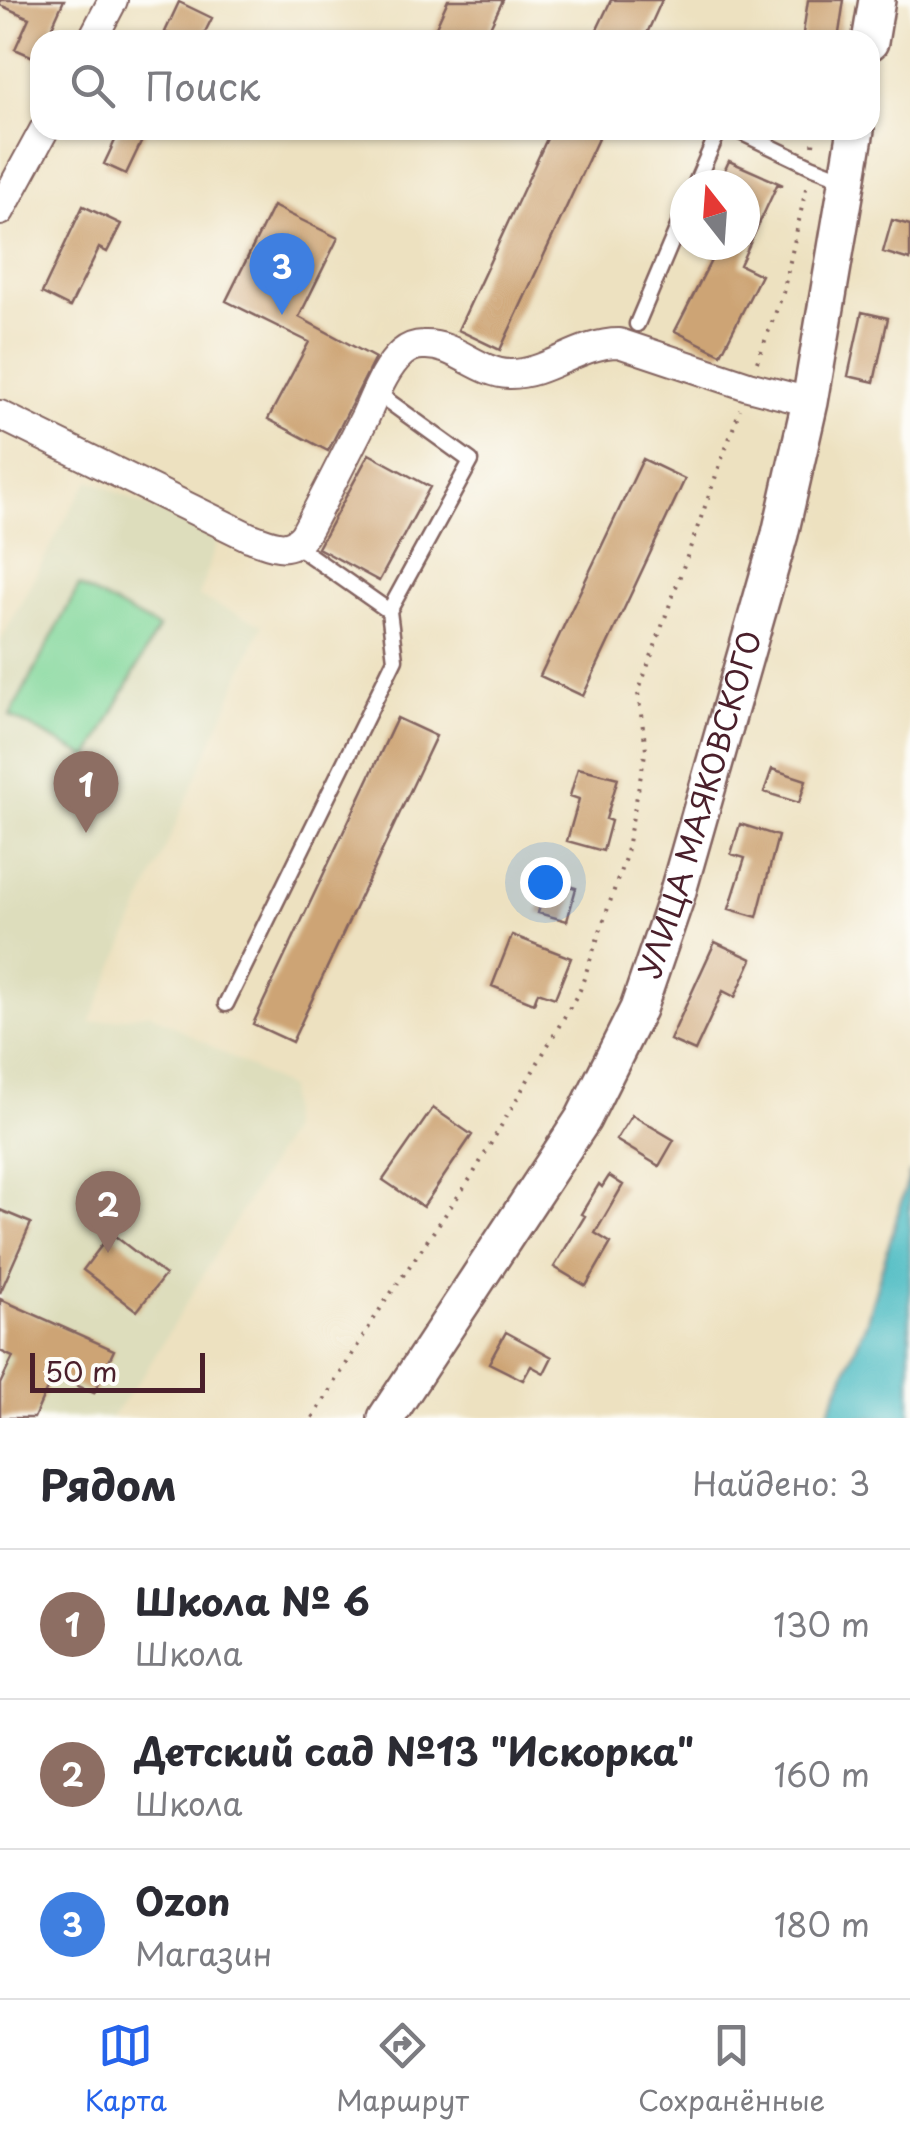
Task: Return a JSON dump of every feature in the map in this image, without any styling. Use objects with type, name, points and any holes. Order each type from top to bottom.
[{"type":"street","points":[[98,30],[114,0]]},
{"type":"street","points":[[872,30],[877,0]]},
{"type":"street","points":[[0,211],[39,140]]},
{"type":"street","name":"УЛИЦА МАЯКОВСКОГО","points":[[386,1418],[583,1119],[638,1009],[676,898],[769,572],[810,402],[854,140]]},
{"type":"street","points":[[0,415],[249,537],[284,548],[294,545],[326,494],[377,394],[404,351],[426,344],[464,356],[492,371],[512,374],[546,365],[598,343],[619,344],[810,402]]},
{"type":"lane","points":[[702,170],[714,140]]},
{"type":"lane","points":[[757,140],[848,180]]},
{"type":"lane","points":[[637,324],[670,246]]},
{"type":"lane","points":[[226,1004],[395,659],[389,612],[471,461],[377,394]]},
{"type":"lane","points":[[294,545],[389,612]]},
{"type":"path","points":[[313,1418],[382,1306],[472,1176],[580,990],[625,858],[646,749],[638,693],[782,293],[814,140]]},
{"type":"shaded area","points":[[90,480],[218,538],[199,597],[262,625],[90,1023],[150,1013],[288,1088],[289,1131],[144,1374],[111,1418],[0,1418],[0,642]]},
{"type":"green space","points":[[79,586],[158,628],[89,758],[10,716]]},
{"type":"water","points":[[910,1172],[910,1418],[826,1418],[866,1323]]},
{"type":"building","points":[[0,0],[64,0],[50,30],[30,30],[30,56],[15,49],[29,18],[0,5]]},
{"type":"building","points":[[448,0],[503,0],[489,30],[434,30]]},
{"type":"building","points":[[611,0],[662,0],[648,30],[597,30]]},
{"type":"building","points":[[808,0],[844,0],[840,30],[804,30]]},
{"type":"building","points":[[179,2],[212,18],[206,30],[166,30]]},
{"type":"building","points":[[115,140],[142,140],[126,174],[104,164]]},
{"type":"building","points":[[546,140],[597,140],[500,350],[458,330]]},
{"type":"building","points":[[729,161],[749,170],[725,170]]},
{"type":"building","points":[[760,175],[783,185],[777,185],[760,222]]},
{"type":"building","points":[[83,206],[121,224],[107,252],[99,248],[70,307],[42,293]]},
{"type":"building","points":[[273,206],[338,238],[299,317],[375,358],[328,451],[268,419],[309,342],[226,301]]},
{"type":"building","points":[[892,220],[910,225],[910,260],[883,252]]},
{"type":"building","points":[[711,260],[742,260],[740,265],[761,275],[721,354],[675,331]]},
{"type":"building","points":[[862,312],[888,318],[874,382],[848,376]]},
{"type":"building","points":[[369,454],[430,487],[379,581],[318,548]]},
{"type":"building","points":[[643,459],[685,479],[583,696],[540,676]]},
{"type":"building","points":[[397,718],[436,736],[292,1042],[253,1024]]},
{"type":"building","points":[[578,768],[618,778],[606,819],[611,821],[603,851],[567,841],[579,799],[570,796]]},
{"type":"building","points":[[772,769],[806,780],[799,803],[764,792]]},
{"type":"building","points":[[740,824],[778,836],[757,917],[729,909],[745,858],[731,854]]},
{"type":"building","points":[[548,880],[576,888],[567,921],[538,913]]},
{"type":"building","points":[[512,935],[571,958],[555,998],[538,992],[534,1003],[492,986]]},
{"type":"building","points":[[715,942],[752,959],[735,997],[723,991],[695,1051],[670,1040]]},
{"type":"building","points":[[433,1108],[472,1135],[423,1207],[383,1180]]},
{"type":"building","points":[[632,1115],[674,1140],[659,1166],[616,1140]]},
{"type":"building","points":[[609,1176],[623,1185],[595,1233],[611,1243],[586,1286],[554,1267],[599,1184],[602,1187]]},
{"type":"building","points":[[0,1210],[31,1223],[0,1293]]},
{"type":"building","points":[[111,1233],[165,1275],[137,1311],[83,1270]]},
{"type":"building","points":[[0,1299],[114,1350],[94,1393],[53,1375],[34,1418],[0,1418],[0,1384],[13,1357],[0,1351]]},
{"type":"building","points":[[506,1332],[552,1357],[544,1373],[531,1366],[523,1380],[489,1363]]},
{"type":"place","name":"Ozon","points":[[282,315]]},
{"type":"place","name":"Школа № 6","points":[[86,833]]},
{"type":"place","name":"Детский сад №13 \"Искорка\"","points":[[108,1253]]}]
